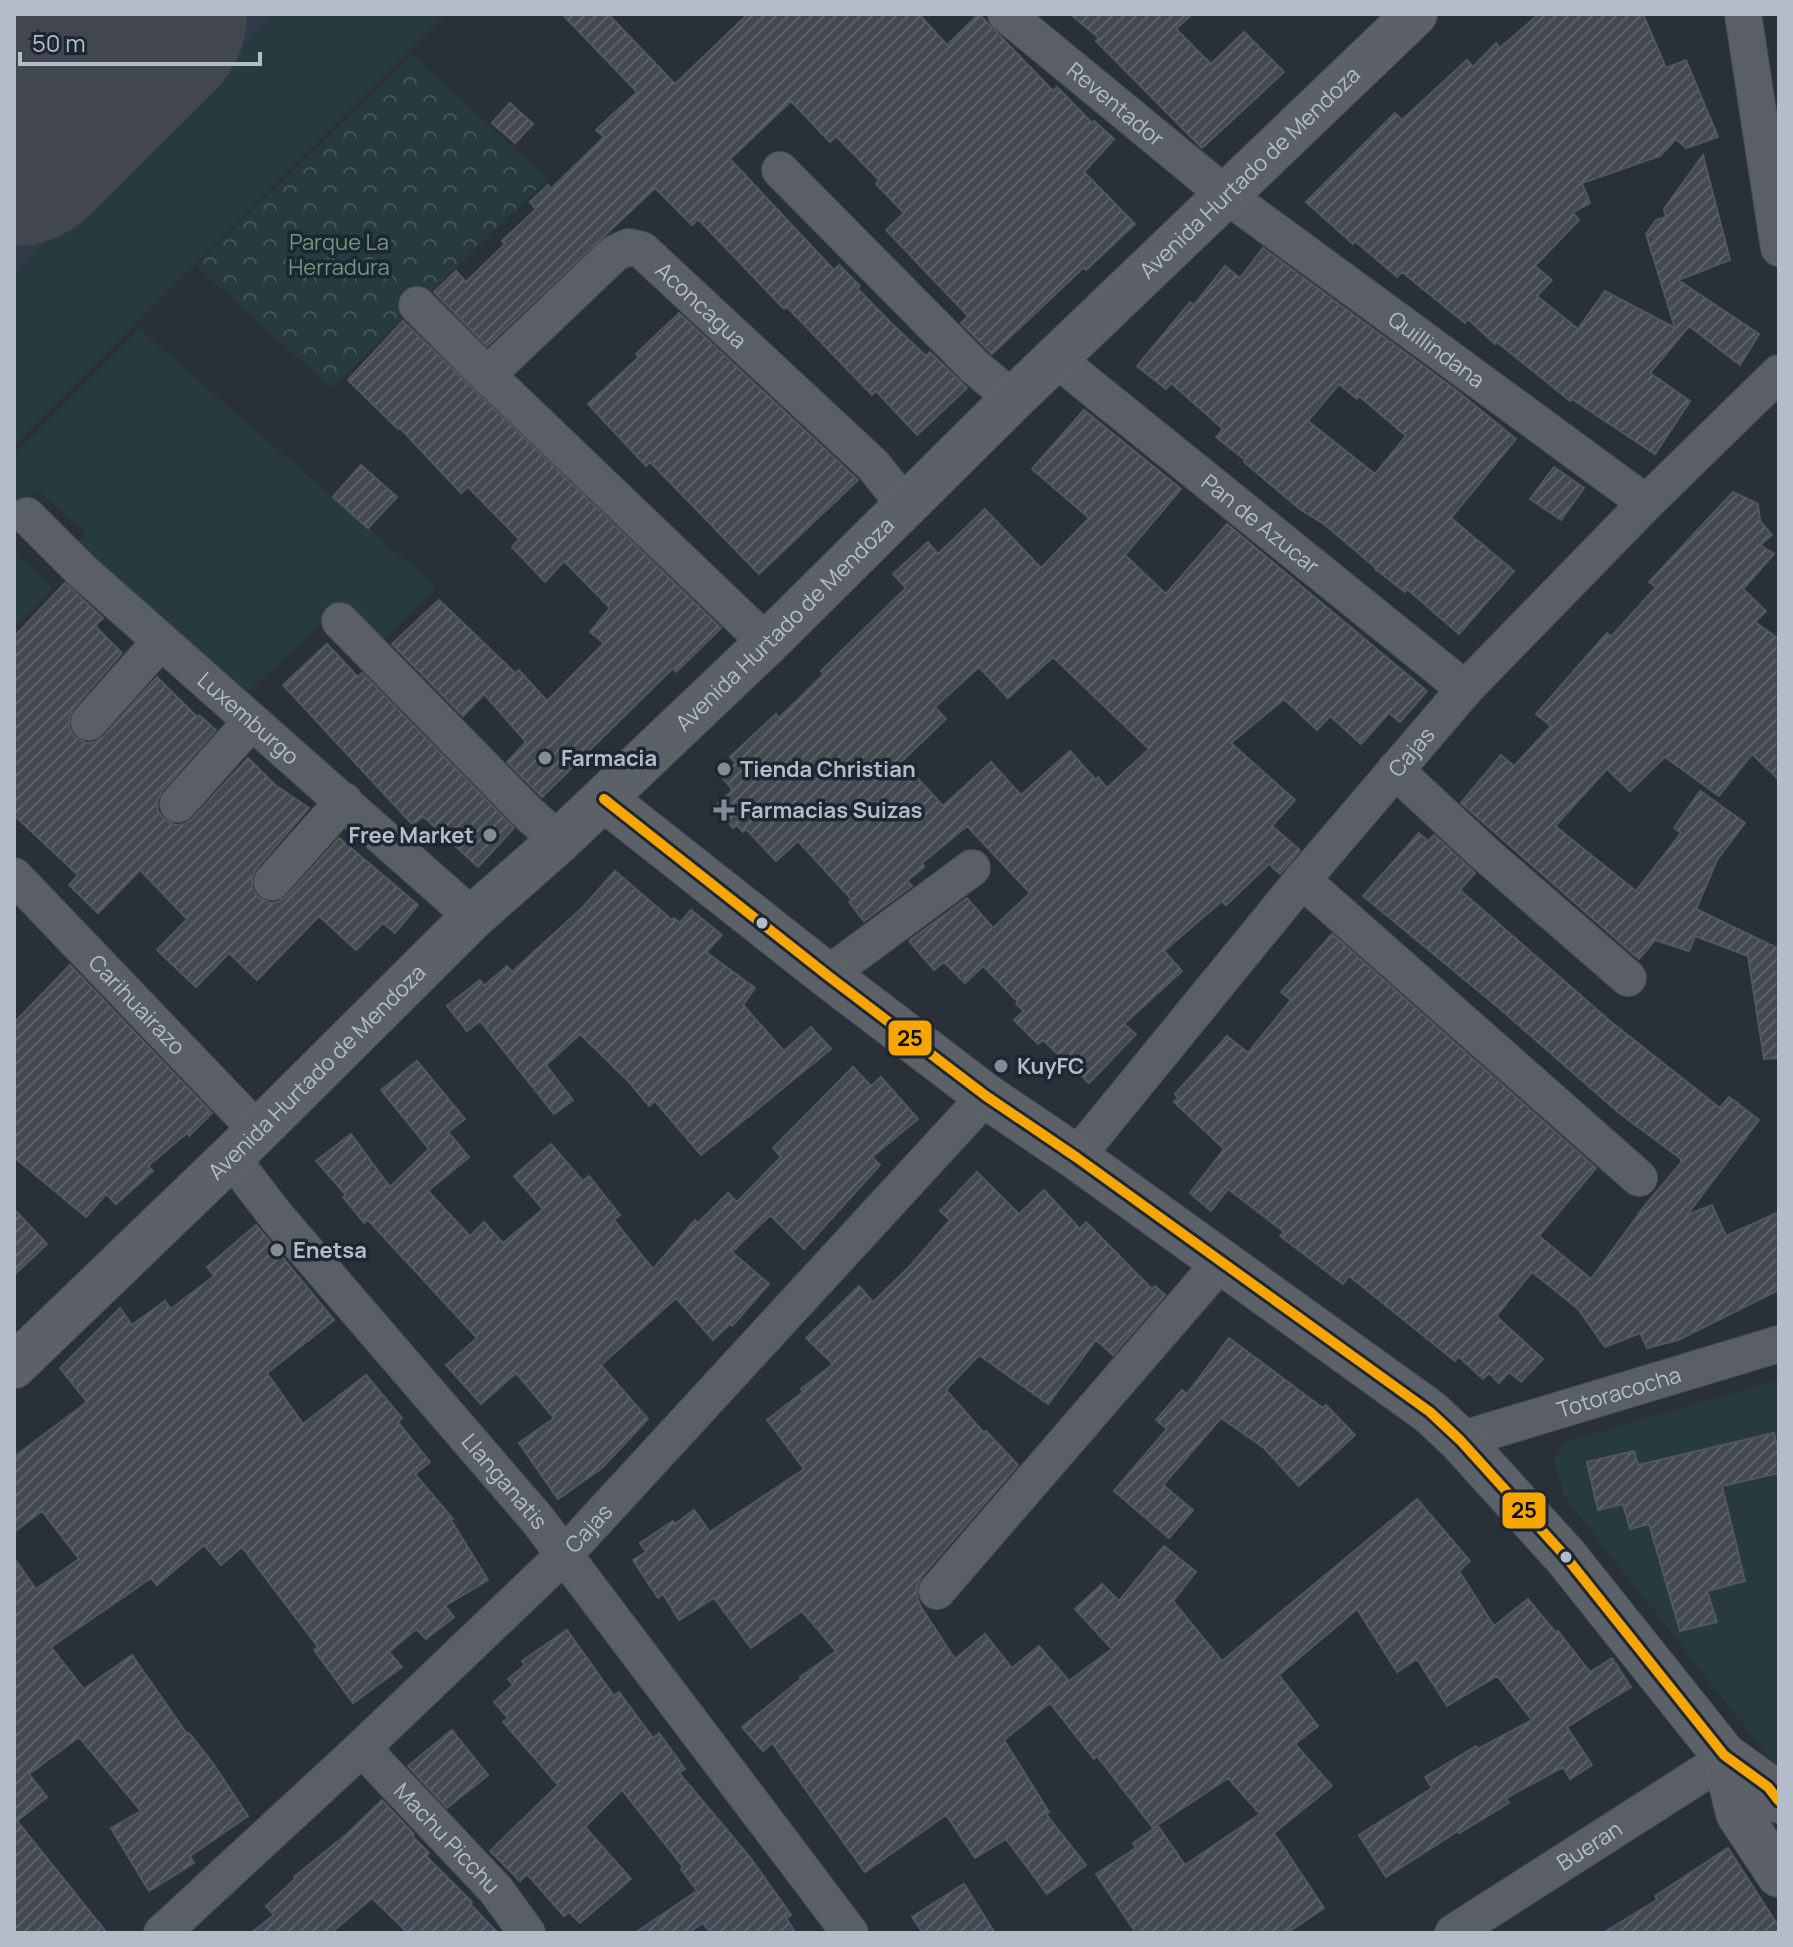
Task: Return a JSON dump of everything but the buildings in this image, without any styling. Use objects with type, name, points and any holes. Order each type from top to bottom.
[{"type":"main road","name":"Avenida Hurtado de Mendoza","points":[[14,1366],[473,917],[559,841],[767,643],[1055,358],[1415,14]]},
{"type":"main road","points":[[604,799],[986,1096],[1076,1157],[1430,1412],[1460,1440],[1566,1557],[1724,1755],[1768,1787],[1779,1801]]},
{"type":"main road","points":[[1724,1755],[1738,1813],[1779,1875]]},
{"type":"street","name":"Reventador","points":[[1006,14],[1226,195]]},
{"type":"street","points":[[1743,14],[1778,236]]},
{"type":"street","points":[[780,170],[975,367],[1013,399]]},
{"type":"street","name":"Quillindana","points":[[1226,195],[1646,503]]},
{"type":"street","name":"Aconcagua","points":[[487,375],[615,253],[629,247],[642,250],[873,465],[906,506]]},
{"type":"street","points":[[417,305],[767,643]]},
{"type":"street","name":"Pan de Azucar","points":[[1055,358],[1465,689]]},
{"type":"street","name":"Cajas","points":[[1076,1157],[1302,880],[1465,689],[1646,503],[1779,373]]},
{"type":"street","name":"Luxemburgo","points":[[27,516],[82,571],[473,917]]},
{"type":"street","points":[[340,621],[559,841]]},
{"type":"street","points":[[89,722],[161,641]]},
{"type":"street","points":[[178,804],[251,722]]},
{"type":"street","points":[[1395,770],[1484,853],[1628,978]]},
{"type":"street","points":[[272,882],[344,801]]},
{"type":"street","points":[[827,975],[972,868]]},
{"type":"street","points":[[1302,880],[1639,1178]]},
{"type":"street","name":"Carihuairazo","points":[[20,892],[244,1143]]},
{"type":"street","name":"Cajas","points":[[162,1933],[564,1555],[986,1096]]},
{"type":"street","name":"Llanganatis","points":[[244,1143],[276,1216],[537,1519],[850,1933]]},
{"type":"street","points":[[937,1591],[1221,1262]]},
{"type":"street","name":"Totoracocha","points":[[1460,1440],[1779,1344]]},
{"type":"street","name":"Machu Picchu","points":[[362,1748],[496,1890],[527,1933]]},
{"type":"street","name":"Bueran","points":[[1453,1933],[1709,1769],[1724,1755]]},
{"type":"shaded area","points":[[14,14],[446,14],[14,445]]},
{"type":"green space","points":[[275,14],[446,14],[14,445],[14,274]]},
{"type":"green space","name":"Parque La Herradura","points":[[412,55],[547,179],[332,388],[196,266]]},
{"type":"green space","points":[[139,329],[436,587],[380,643],[338,608],[248,692],[76,544],[86,533],[37,489],[14,513],[14,455]]},
{"type":"green space","points":[[14,554],[53,588],[14,628]]},
{"type":"green space","points":[[1779,1380],[1779,1770],[1564,1496],[1554,1458],[1565,1442]]},
{"type":"runway","points":[[14,138],[139,14]]},
{"type":"transit line","name":"25","points":[[604,799],[986,1096],[1076,1157],[1430,1412],[1460,1440],[1566,1557],[1724,1755],[1768,1787],[1779,1801]]},
{"type":"place","name":"Farmacia","points":[[545,758]]},
{"type":"place","name":"Tienda Christian","points":[[724,769]]},
{"type":"place","name":"Farmacias Suizas","points":[[724,810]]},
{"type":"place","name":"Free Market","points":[[490,835]]},
{"type":"place","name":"KuyFC","points":[[1001,1066]]},
{"type":"place","name":"Enetsa","points":[[277,1250]]}]
